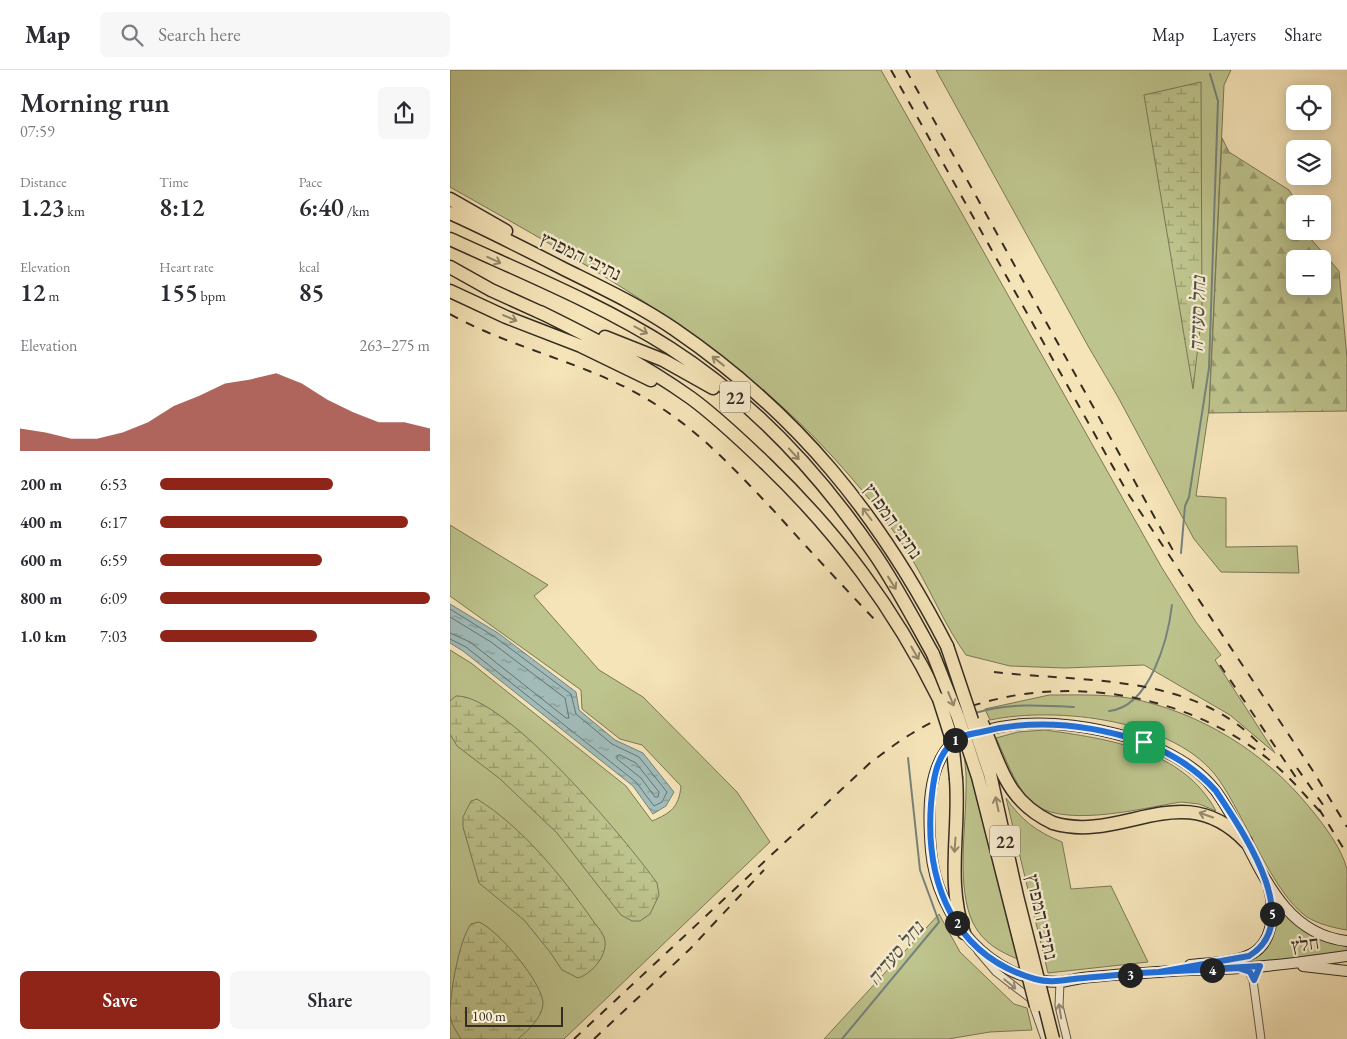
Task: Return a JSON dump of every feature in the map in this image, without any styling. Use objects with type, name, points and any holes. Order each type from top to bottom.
[{"type":"highway","points":[[450,199],[623,298]]},
{"type":"highway","name":"נתיבי המפרץ","points":[[450,213],[623,298],[673,328],[764,398],[819,454],[879,530],[916,590],[947,646],[990,774],[1017,896],[1053,1039]]},
{"type":"highway","name":"נתיבי המפרץ","points":[[454,242],[615,316],[654,338],[711,377],[750,409],[781,440],[817,479],[874,553],[933,654],[958,718],[978,777],[1028,980],[1045,1039]]},
{"type":"highway","points":[[453,269],[606,344],[693,400],[741,440],[796,494],[861,568],[900,627],[939,699],[952,740],[956,779],[954,887],[957,912],[964,932]]},
{"type":"highway","points":[[450,291],[506,317],[581,346],[629,369],[690,403],[741,440]]},
{"type":"highway","points":[[540,312],[663,360],[722,394],[781,440]]},
{"type":"highway","points":[[947,646],[1013,792],[1032,811],[1053,823],[1070,827],[1088,827],[1172,812],[1196,812],[1222,822],[1246,842]]},
{"type":"street","points":[[1045,1039],[1031,999],[992,968],[949,909],[938,883],[932,859],[930,828],[933,785],[938,764],[954,740],[965,736],[1002,726],[1045,724],[1102,731],[1144,742],[1180,760],[1204,778],[1220,797],[1268,883],[1282,904],[1302,924],[1326,936],[1347,941]]},
{"type":"street","points":[[1159,972],[1234,960],[1249,956],[1257,950],[1265,939],[1272,921],[1272,900],[1268,883]]},
{"type":"street","name":"חלץ","points":[[977,949],[1006,967],[1028,977],[1060,982],[1159,972],[1288,964],[1347,956]]},
{"type":"street","points":[[1288,964],[1343,971]]},
{"type":"street","points":[[1254,980],[1260,966]]},
{"type":"street","points":[[1238,968],[1250,972],[1254,980],[1261,1039]]},
{"type":"street","points":[[1060,982],[1059,1006],[1067,1039]]},
{"type":"green space","points":[[450,70],[881,70],[1162,568],[1196,622],[1221,655],[1215,660],[1275,753],[1230,715],[1144,665],[1065,668],[1010,666],[966,655],[895,533],[854,481],[811,434],[765,392],[717,352],[666,316],[559,249],[450,187]]},
{"type":"green space","points":[[936,70],[1231,70],[1224,85],[1209,409],[1196,496],[1226,498],[1226,547],[1297,546],[1299,573],[1221,572],[1194,539],[1118,397]]},
{"type":"green space","points":[[1201,82],[1202,312],[1193,389],[1144,95]]},
{"type":"green space","points":[[1222,138],[1229,152],[1289,190],[1292,195],[1286,195],[1286,240],[1312,240],[1320,250],[1286,250],[1286,295],[1331,295],[1331,262],[1339,271],[1347,358],[1347,411],[1209,413]]},
{"type":"green space","points":[[450,525],[548,585],[534,596],[599,670],[643,697],[737,792],[770,842],[564,1039],[450,1039],[450,650],[471,663],[626,786],[652,821],[673,808],[678,799],[681,786],[642,745],[620,739],[582,709],[581,690],[450,596]]},
{"type":"green space","points":[[1049,695],[1119,697],[1155,704],[1206,724],[1252,752],[1292,788],[1332,837],[1347,869],[1347,930],[1316,922],[1294,906],[1271,873],[1219,780],[1200,759],[1175,743],[1145,731],[1114,722],[1080,717],[1017,716],[990,720],[985,709]]},
{"type":"green space","points":[[456,696],[478,702],[504,719],[533,743],[594,805],[657,883],[659,895],[650,914],[640,921],[632,921],[621,915],[557,833],[499,778],[457,746],[450,734],[450,701]]},
{"type":"green space","points":[[1045,730],[1118,743],[1164,760],[1184,773],[1202,790],[1216,811],[1199,804],[1181,802],[1101,815],[1079,816],[1059,814],[1041,809],[1028,799],[1018,785],[996,738],[1018,732]]},
{"type":"green space","points":[[963,742],[1020,960],[999,950],[987,941],[977,930],[968,909],[963,875],[966,771]]},
{"type":"green space","points":[[1006,798],[1030,825],[1062,842],[1071,889],[1111,886],[1148,962],[1048,973]]},
{"type":"green space","points":[[477,799],[510,823],[540,853],[567,885],[604,937],[605,943],[602,956],[594,967],[583,976],[578,978],[562,970],[524,920],[479,883],[463,827],[463,817],[471,801]]},
{"type":"green space","points":[[1274,899],[1280,906],[1347,943],[1347,952],[1225,967],[1261,949]]},
{"type":"green space","points":[[939,914],[960,952],[1014,1004],[1027,1008],[1032,1030],[990,1032],[948,1039],[824,1039]]},
{"type":"green space","points":[[479,922],[508,946],[528,972],[542,996],[543,1005],[540,1015],[534,1024],[518,1039],[461,1039],[451,1021],[452,993],[459,954],[471,924]]},
{"type":"water","points":[[450,604],[498,633],[576,692],[579,710],[615,740],[643,753],[674,792],[666,806],[653,814],[633,786],[463,651],[450,643]]},
{"type":"waterway","name":"נחל סעדיה","points":[[1181,553],[1185,506],[1189,497],[1209,368],[1218,101],[1210,74]]},
{"type":"waterway","name":"נחל סעדיה","points":[[1109,711],[1123,707],[1136,698],[1146,685],[1161,652],[1172,605]]},
{"type":"waterway","name":"נחל סעדיה","points":[[975,713],[1012,706],[1074,707]]},
{"type":"waterway","name":"נחל סעדיה","points":[[842,1039],[939,922],[920,870],[908,758]]},
{"type":"railway","points":[[891,70],[1127,492],[1313,771],[1347,827]]},
{"type":"railway","points":[[906,70],[1175,554]]},
{"type":"railway","points":[[450,314],[475,327],[605,378],[630,390],[672,415],[704,441],[733,469],[874,619]]},
{"type":"railway","points":[[1220,665],[1297,779]]},
{"type":"railway","points":[[994,672],[1103,681],[1139,686],[1174,694],[1207,706],[1238,725],[1265,750]]},
{"type":"railway","points":[[574,1039],[871,762],[911,734],[954,713],[999,699],[1045,692],[1093,692],[1140,699],[1185,712],[1228,732],[1267,758],[1289,778],[1323,815]]},
{"type":"railway","points":[[1297,768],[1326,809]]},
{"type":"railway","points":[[1319,809],[1347,854]]},
{"type":"railway","points":[[594,1039],[690,949],[764,870]]},
{"type":"route","points":[[1144,742],[1102,731],[1045,724],[1024,724],[1002,726],[961,737],[954,740],[949,746],[941,756],[933,785],[930,810],[932,859],[942,895],[954,917],[977,949],[1006,967],[1039,980],[1060,982],[1081,978],[1128,976],[1159,972],[1238,968],[1250,972],[1254,980],[1260,966],[1159,972],[1249,956],[1261,946],[1270,930],[1272,921],[1271,894],[1268,883],[1232,816],[1216,791],[1204,778],[1180,760],[1144,742]]}]
